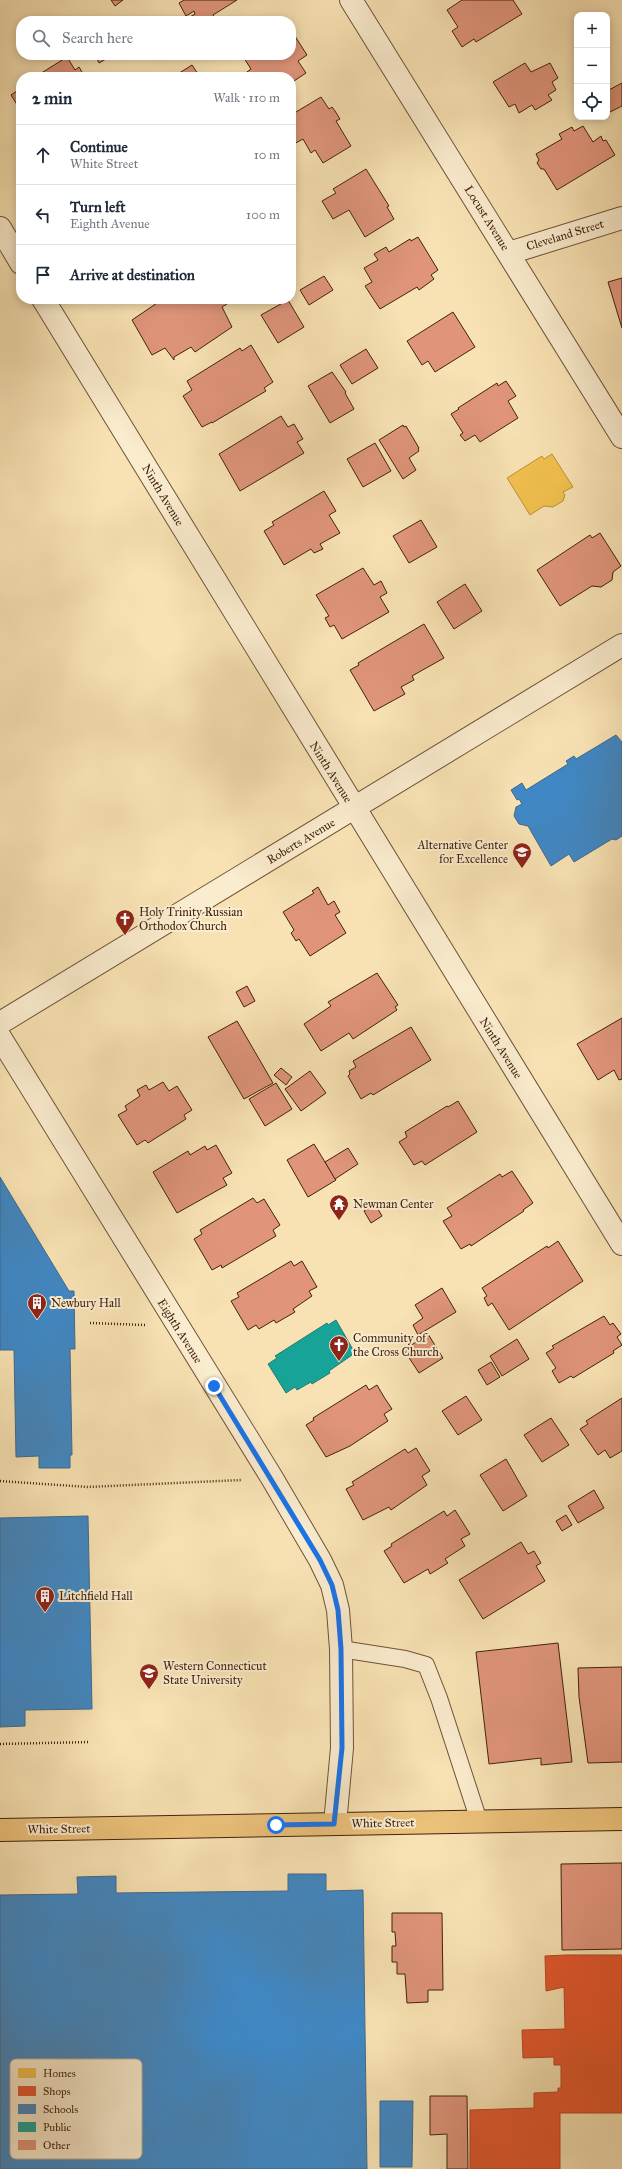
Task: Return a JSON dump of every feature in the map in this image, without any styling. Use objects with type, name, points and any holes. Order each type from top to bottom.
[{"type":"main road","name":"White Street","points":[[0,1830],[622,1819]]},
{"type":"street","name":"Locust Avenue","points":[[351,0],[509,252],[622,437]]},
{"type":"street","name":"Cleveland Street","points":[[509,252],[622,218]]},
{"type":"street","points":[[0,228],[16,255]]},
{"type":"street","name":"Ninth Avenue","points":[[46,304],[354,810],[622,1244]]},
{"type":"street","name":"Roberts Avenue","points":[[0,1023],[354,810],[622,645]]},
{"type":"street","name":"Eighth Avenue","points":[[0,1036],[176,1326],[272,1478],[320,1560],[332,1585],[338,1610],[341,1649],[342,1748],[334,1824]]},
{"type":"lane","points":[[341,1649],[405,1659],[426,1665],[439,1698],[479,1821]]},
{"type":"path","points":[[90,1323],[176,1326]]},
{"type":"path","points":[[0,1481],[88,1487],[272,1478]]},
{"type":"path","points":[[0,1744],[90,1742]]},
{"type":"building: Homes","points":[[552,454],[573,487],[563,492],[565,495],[563,501],[553,507],[544,506],[530,515],[507,478],[542,456],[544,459]]},
{"type":"building: Shops","points":[[622,1955],[622,2113],[560,2113],[560,2169],[470,2169],[470,2110],[534,2108],[534,2093],[558,2092],[558,2088],[561,2088],[561,2065],[554,2065],[554,2057],[523,2058],[522,2030],[565,2029],[564,1987],[546,1991],[545,1956]]},
{"type":"building: Schools","points":[[616,735],[622,742],[622,836],[616,840],[612,839],[574,862],[569,854],[551,866],[528,826],[519,824],[514,816],[516,807],[522,804],[519,799],[517,800],[511,790],[522,783],[526,790],[568,764],[566,761],[574,756],[576,759]]},
{"type":"building: Schools","name":"Newbury Hall","points":[[0,1177],[69,1291],[74,1291],[75,1349],[70,1349],[72,1455],[70,1455],[70,1468],[39,1468],[39,1456],[16,1457],[14,1350],[0,1350]]},
{"type":"building: Schools","name":"Litchfield Hall","points":[[88,1516],[92,1709],[25,1710],[25,1726],[0,1727],[0,1518]]},
{"type":"building: Schools","points":[[288,1874],[326,1874],[326,1891],[363,1890],[367,2169],[0,2169],[0,1895],[78,1894],[77,1877],[116,1876],[116,1893],[288,1891]]},
{"type":"building: Schools","points":[[380,2101],[413,2101],[412,2167],[380,2167]]},
{"type":"building: Public","points":[[336,1320],[355,1353],[329,1371],[330,1373],[312,1384],[311,1382],[297,1390],[295,1387],[286,1393],[268,1364],[277,1358],[275,1356],[327,1323],[328,1325]]},
{"type":"building: Other","points":[[111,0],[123,0],[115,6]]},
{"type":"building: Other","points":[[184,0],[237,0],[213,15],[214,16],[192,16],[195,14],[194,11],[186,16],[179,3]]},
{"type":"building: Other","points":[[462,0],[513,0],[522,14],[476,42],[474,39],[462,47],[452,31],[458,27],[447,10]]},
{"type":"building: Other","points":[[296,38],[307,55],[298,61],[306,73],[296,80],[296,72],[247,72],[251,69],[245,60],[296,60]]},
{"type":"building: Other","points":[[62,60],[69,60],[75,70],[79,67],[82,72],[43,72]]},
{"type":"building: Other","points":[[98,60],[104,60],[99,63]]},
{"type":"building: Other","points":[[525,63],[531,72],[550,63],[558,78],[552,82],[556,90],[548,95],[552,100],[535,110],[532,105],[519,113],[515,104],[509,107],[493,82]]},
{"type":"building: Other","points":[[192,65],[197,72],[181,72]]},
{"type":"building: Other","points":[[622,83],[622,106],[610,112],[610,89]]},
{"type":"building: Other","points":[[16,92],[16,103],[11,95]]},
{"type":"building: Other","points":[[321,97],[329,109],[332,107],[340,119],[336,121],[351,146],[323,163],[315,150],[311,153],[303,139],[296,143],[296,112]]},
{"type":"building: Other","points":[[583,126],[593,142],[601,136],[603,141],[606,140],[615,155],[557,190],[544,169],[541,169],[537,163],[539,160],[536,154],[562,139],[559,134],[572,127],[574,131]]},
{"type":"building: Other","points":[[366,169],[389,206],[387,207],[394,219],[365,237],[349,210],[333,219],[322,201],[336,193],[333,189]]},
{"type":"building: Other","points":[[418,237],[438,270],[431,275],[434,279],[419,290],[417,287],[380,309],[365,286],[372,282],[364,268],[378,260],[374,254],[386,247],[389,252],[410,239],[411,241]]},
{"type":"building: Other","points":[[324,276],[333,290],[309,305],[300,290]]},
{"type":"building: Other","points":[[622,278],[622,328],[608,282]]},
{"type":"building: Other","points":[[156,304],[227,304],[222,307],[232,327],[195,352],[191,347],[174,357],[174,360],[165,348],[152,355],[132,320]]},
{"type":"building: Other","points":[[281,304],[290,304],[304,327],[278,343],[261,315]]},
{"type":"building: Other","points":[[453,312],[475,347],[435,372],[428,361],[422,365],[407,341]]},
{"type":"building: Other","points":[[251,345],[273,382],[264,388],[266,391],[212,423],[202,427],[183,396],[192,390],[187,381],[240,348],[242,351]]},
{"type":"building: Other","points":[[366,349],[378,368],[352,384],[340,365]]},
{"type":"building: Other","points":[[332,372],[346,392],[345,393],[354,409],[330,423],[308,386]]},
{"type":"building: Other","points":[[506,381],[516,396],[508,401],[518,418],[480,442],[475,435],[465,441],[460,435],[463,433],[451,414],[497,383],[498,386]]},
{"type":"building: Other","points":[[281,416],[288,427],[294,424],[303,439],[297,442],[304,453],[240,491],[219,454]]},
{"type":"building: Other","points":[[403,425],[404,427],[406,426],[419,448],[419,451],[409,458],[416,470],[403,479],[379,440]]},
{"type":"building: Other","points":[[375,443],[391,471],[363,487],[347,459]]},
{"type":"building: Other","points":[[324,491],[336,511],[329,515],[340,533],[320,544],[323,549],[314,553],[311,549],[284,565],[264,531],[274,525],[272,522]]},
{"type":"building: Other","points":[[421,520],[437,547],[409,563],[393,536]]},
{"type":"building: Other","points":[[600,533],[621,566],[613,572],[612,580],[601,587],[592,586],[560,606],[537,570],[590,535],[592,538]]},
{"type":"building: Other","points":[[363,568],[374,585],[381,581],[387,593],[380,597],[389,612],[342,639],[334,625],[330,627],[325,618],[329,616],[316,595]]},
{"type":"building: Other","points":[[465,584],[482,611],[454,629],[437,602]]},
{"type":"building: Other","points":[[424,624],[444,658],[412,676],[414,680],[401,687],[405,694],[374,711],[350,670],[359,665],[358,663]]},
{"type":"building: Other","points":[[318,887],[328,905],[334,901],[340,912],[335,915],[346,933],[310,956],[299,939],[296,941],[291,933],[294,930],[283,912],[314,893],[312,891]]},
{"type":"building: Other","points":[[377,973],[398,1005],[395,1007],[397,1010],[353,1039],[349,1033],[321,1051],[304,1024],[331,1006],[328,1002]]},
{"type":"building: Other","points":[[247,986],[255,1001],[244,1007],[236,992]]},
{"type":"building: Other","points":[[622,1018],[622,1079],[619,1080],[614,1070],[598,1080],[577,1044]]},
{"type":"building: Other","points":[[237,1021],[273,1083],[244,1099],[208,1037]]},
{"type":"building: Other","points":[[411,1027],[431,1060],[373,1095],[371,1093],[361,1099],[348,1076],[350,1074],[349,1071],[356,1067],[353,1061]]},
{"type":"building: Other","points":[[281,1068],[292,1077],[286,1085],[274,1075]]},
{"type":"building: Other","points":[[310,1071],[326,1093],[301,1111],[285,1089]]},
{"type":"building: Other","points":[[163,1082],[169,1091],[177,1086],[192,1110],[184,1115],[186,1119],[148,1143],[145,1140],[137,1145],[118,1115],[127,1110],[125,1106],[140,1096],[137,1090],[146,1085],[149,1090]]},
{"type":"building: Other","points":[[276,1083],[292,1109],[265,1126],[249,1099]]},
{"type":"building: Other","points":[[458,1101],[477,1132],[425,1165],[422,1161],[414,1165],[399,1142],[407,1137],[405,1132],[447,1106],[448,1107]]},
{"type":"building: Other","points":[[314,1144],[336,1180],[308,1197],[287,1160]]},
{"type":"building: Other","points":[[216,1145],[232,1173],[223,1178],[227,1185],[177,1213],[153,1172],[188,1151],[190,1155],[205,1146],[207,1150]]},
{"type":"building: Other","points":[[348,1148],[358,1164],[335,1179],[325,1162]]},
{"type":"building: Other","points":[[512,1171],[533,1203],[523,1210],[524,1211],[471,1246],[470,1244],[461,1249],[443,1221],[452,1216],[447,1208],[500,1174],[502,1177]]},
{"type":"building: Other","points":[[253,1198],[257,1203],[264,1199],[280,1225],[273,1230],[276,1236],[222,1268],[221,1265],[212,1270],[194,1239],[202,1234],[200,1230]]},
{"type":"building: Other","points":[[375,1204],[382,1216],[371,1223],[364,1211]]},
{"type":"building: Other","points":[[558,1241],[583,1281],[509,1330],[492,1303],[488,1306],[484,1298],[487,1296],[482,1288],[547,1246],[548,1248]]},
{"type":"building: Other","points":[[291,1261],[294,1266],[302,1261],[317,1287],[309,1291],[312,1296],[293,1309],[295,1312],[276,1323],[274,1320],[259,1329],[256,1325],[248,1330],[231,1301],[239,1297],[237,1293]]},
{"type":"building: Other","points":[[442,1288],[456,1312],[418,1335],[413,1325],[423,1318],[415,1305]]},
{"type":"building: Other","points":[[604,1316],[610,1325],[613,1323],[621,1334],[617,1337],[622,1345],[613,1351],[614,1353],[573,1378],[571,1376],[559,1383],[552,1371],[556,1368],[546,1353],[554,1348],[552,1346]]},
{"type":"building: Other","points":[[428,1334],[443,1358],[419,1373],[404,1350]]},
{"type":"building: Other","points":[[517,1339],[529,1359],[502,1376],[490,1356]]},
{"type":"building: Other","points":[[491,1362],[500,1377],[487,1385],[478,1370]]},
{"type":"building: Other","points":[[366,1385],[369,1390],[377,1385],[392,1409],[384,1414],[388,1421],[350,1446],[326,1457],[306,1425],[314,1420],[313,1418]]},
{"type":"building: Other","points":[[466,1396],[482,1420],[458,1435],[442,1411]]},
{"type":"building: Other","points":[[622,1398],[622,1451],[610,1458],[605,1450],[598,1455],[580,1429],[588,1424],[586,1421]]},
{"type":"building: Other","points":[[551,1418],[569,1445],[542,1462],[524,1435]]},
{"type":"building: Other","points":[[416,1448],[430,1471],[422,1476],[427,1485],[391,1510],[389,1507],[363,1520],[346,1489],[354,1485],[352,1482],[405,1449],[408,1453]]},
{"type":"building: Other","points":[[506,1459],[527,1496],[503,1511],[480,1475]]},
{"type":"building: Other","points":[[594,1490],[604,1508],[578,1523],[568,1506]]},
{"type":"building: Other","points":[[455,1510],[470,1534],[461,1539],[465,1546],[445,1559],[448,1563],[430,1574],[428,1569],[404,1583],[384,1551],[392,1546],[391,1544],[444,1511],[447,1516]]},
{"type":"building: Other","points":[[566,1515],[572,1525],[562,1531],[556,1521]]},
{"type":"building: Other","points":[[521,1542],[528,1554],[534,1551],[541,1563],[536,1566],[545,1581],[483,1619],[459,1580]]},
{"type":"building: Other","points":[[558,1643],[572,1762],[541,1765],[541,1758],[489,1764],[476,1652]]},
{"type":"building: Other","points":[[622,1667],[622,1762],[588,1763],[579,1697],[578,1668]]},
{"type":"building: Other","points":[[622,1863],[622,1949],[562,1950],[561,1864]]},
{"type":"building: Other","points":[[392,1913],[442,1913],[443,1990],[428,1990],[428,2002],[407,2003],[405,1974],[397,1974],[397,1962],[392,1962],[392,1946],[396,1946],[395,1932],[392,1932]]},
{"type":"building: Other","points":[[430,2096],[467,2096],[468,2169],[447,2169],[447,2134],[430,2135]]},
{"type":"place","name":"Alternative Center for Excellence","points":[[522,869]]},
{"type":"place","name":"Holy Trinity Russian Orthodox Church","points":[[125,936]]},
{"type":"place","name":"Newman Center","points":[[339,1221]]},
{"type":"place","name":"Newbury Hall","points":[[37,1320]]},
{"type":"place","name":"Community of the Cross Church","points":[[339,1362]]},
{"type":"place","name":"Litchfield Hall","points":[[45,1613]]},
{"type":"place","name":"Western Connecticut State University","points":[[149,1690]]},
{"type":"route","points":[[214,1386],[272,1478],[320,1560],[332,1585],[338,1610],[341,1649],[342,1748],[334,1824],[276,1825]]}]
